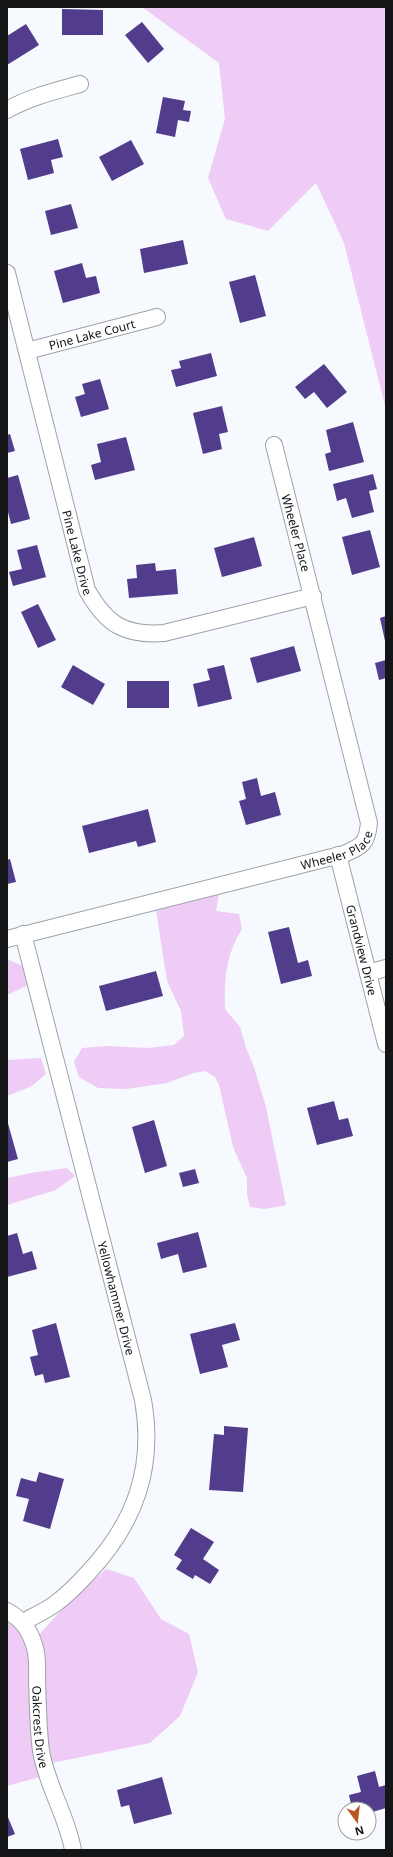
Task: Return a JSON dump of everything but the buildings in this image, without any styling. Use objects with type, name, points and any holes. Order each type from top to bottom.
[{"type":"street","points":[[7,110],[23,101],[39,95],[80,84]]},
{"type":"street","name":"Pine Lake Drive","points":[[7,273],[88,590],[97,607],[108,619],[132,632],[146,635],[164,633],[313,596]]},
{"type":"street","name":"Pine Lake Court","points":[[27,351],[157,317]]},
{"type":"street","name":"Wheeler Place","points":[[7,939],[338,855],[361,846],[368,838],[369,823],[274,445]]},
{"type":"street","name":"Grandview Drive","points":[[338,855],[386,1044]]},
{"type":"street","name":"Yellowhammer Drive","points":[[23,934],[143,1400],[147,1437],[143,1478],[123,1528],[104,1555],[73,1588],[55,1604],[23,1622]]},
{"type":"street","points":[[368,973],[386,968]]},
{"type":"street","name":"Oakcrest Drive","points":[[7,1610],[19,1617],[23,1622],[36,1649],[38,1729],[42,1753],[49,1782],[66,1824],[73,1850]]},
{"type":"shaded area","points":[[142,7],[386,7],[386,410],[344,243],[316,183],[268,231],[226,219],[208,178],[225,119],[219,63]]},
{"type":"shaded area","points":[[219,894],[216,911],[239,914],[242,929],[232,948],[229,958],[225,988],[225,1009],[240,1027],[246,1048],[254,1067],[266,1107],[286,1205],[265,1209],[250,1207],[247,1195],[247,1178],[233,1147],[219,1085],[215,1077],[205,1071],[194,1073],[167,1083],[126,1089],[98,1088],[79,1077],[74,1062],[82,1048],[107,1046],[147,1048],[174,1045],[184,1036],[181,1011],[167,981],[156,910]]},
{"type":"shaded area","points":[[7,959],[23,966],[28,985],[7,995]]},
{"type":"shaded area","points":[[41,1058],[46,1074],[32,1086],[7,1096],[7,1060]]},
{"type":"shaded area","points":[[67,1168],[75,1176],[56,1190],[7,1205],[7,1178]]},
{"type":"shaded area","points":[[106,1569],[134,1578],[161,1619],[189,1634],[198,1672],[180,1716],[150,1743],[52,1763],[49,1752],[38,1636],[64,1607]]},
{"type":"shaded area","points":[[7,1620],[17,1629],[24,1640],[28,1654],[31,1685],[32,1735],[34,1754],[40,1777],[7,1786]]}]
